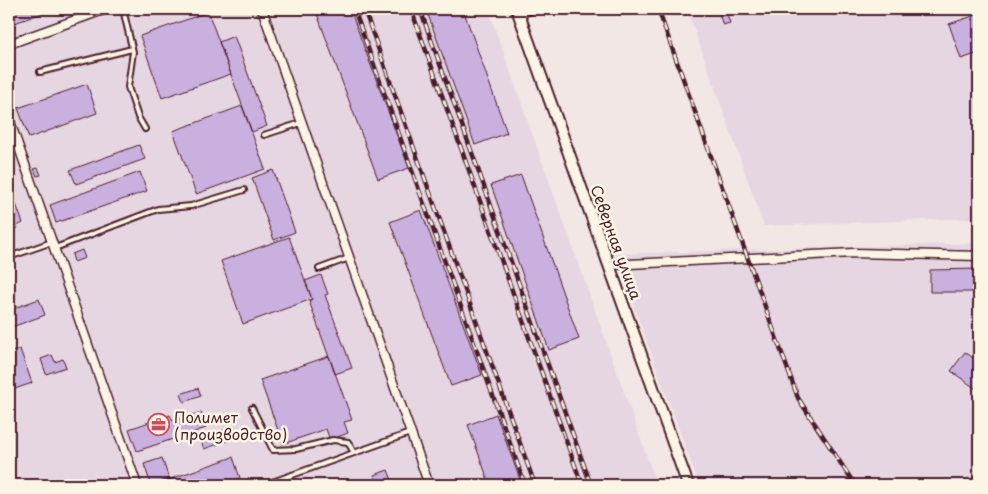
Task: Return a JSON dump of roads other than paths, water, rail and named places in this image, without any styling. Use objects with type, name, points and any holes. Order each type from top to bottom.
[{"type":"main road","name":"Северная улица","points":[[518,12],[688,485]]},
{"type":"street","points":[[9,44],[106,9]]},
{"type":"street","points":[[262,9],[429,485]]},
{"type":"street","points":[[9,119],[137,485]]},
{"type":"street","points":[[609,266],[854,253],[979,256]]},
{"type":"lane","points":[[123,9],[133,52],[128,87],[138,117],[145,129]]},
{"type":"lane","points":[[518,12],[538,9]]},
{"type":"lane","points":[[40,72],[132,49]]},
{"type":"lane","points":[[264,135],[301,123]]},
{"type":"lane","points":[[9,257],[54,245],[158,209],[192,206],[244,190]]},
{"type":"lane","points":[[319,269],[349,258]]},
{"type":"lane","points":[[252,408],[273,450],[296,449],[333,440],[348,442],[354,453]]},
{"type":"lane","points":[[264,485],[410,432]]},
{"type":"railway","points":[[354,9],[525,485]]},
{"type":"railway","points":[[364,9],[535,485]]},
{"type":"railway","points":[[411,9],[582,485]]},
{"type":"railway","points":[[420,9],[591,485]]},
{"type":"railway","points":[[658,9],[798,398],[851,479],[859,485]]},
{"type":"place","name":"Полимет (производство)","points":[[158,425]]}]
